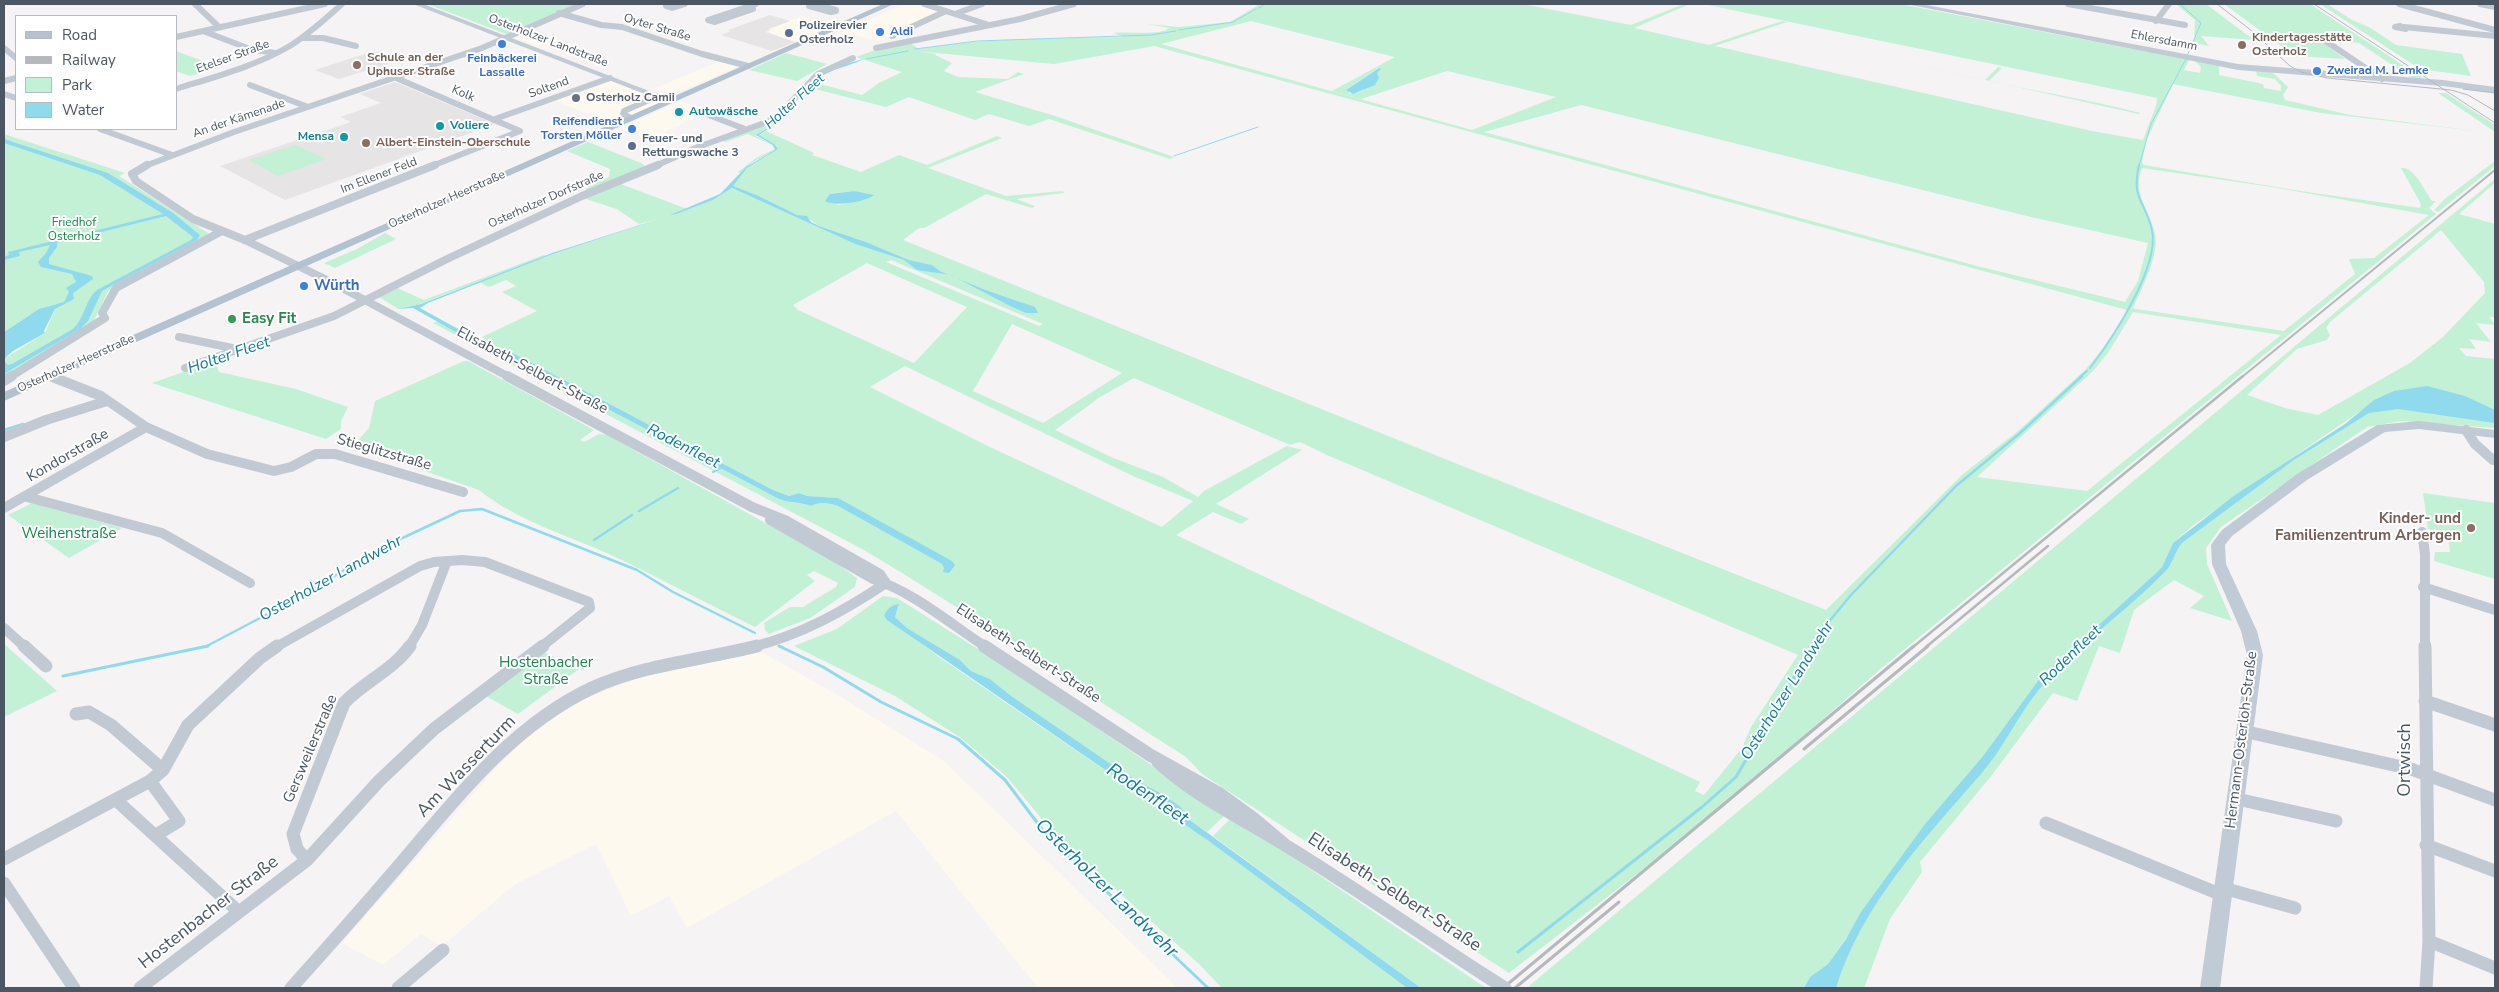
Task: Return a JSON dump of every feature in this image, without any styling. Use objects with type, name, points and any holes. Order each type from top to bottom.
[{"type":"main road","name":"Osterholzer Heerstraße","points":[[4,397],[890,4]]},
{"type":"street","points":[[195,4],[219,27]]},
{"type":"street","points":[[178,37],[325,4]]},
{"type":"street","name":"Etelser Straße","points":[[178,88],[238,69],[276,54],[302,38],[342,4]]},
{"type":"street","name":"Osterholzer Landstraße","points":[[417,4],[671,101]]},
{"type":"street","name":"An der Kämenade","points":[[296,266],[246,240],[193,219],[136,180],[132,174],[150,163],[172,155],[507,38],[559,13],[583,4]]},
{"type":"street","points":[[673,4],[666,6],[672,8],[685,4]]},
{"type":"street","points":[[747,7],[753,9],[715,22],[708,20],[716,17],[756,4]]},
{"type":"street","points":[[924,4],[990,26]]},
{"type":"street","points":[[955,14],[982,4]]},
{"type":"street","points":[[876,48],[990,26],[1074,4]]},
{"type":"street","name":"Ehlersdamm","points":[[1910,4],[2216,64],[2276,71],[2416,81],[2495,90]]},
{"type":"street","points":[[2068,4],[2095,6],[2185,25]]},
{"type":"street","points":[[2156,20],[2168,4]]},
{"type":"street","points":[[2399,4],[2495,30]]},
{"type":"street","points":[[2480,4],[2495,7]]},
{"type":"street","points":[[892,36],[946,11]]},
{"type":"street","name":"Oyter Straße","points":[[559,13],[601,25],[622,27],[702,54],[748,66]]},
{"type":"street","points":[[2404,27],[2495,36]]},
{"type":"street","points":[[202,31],[250,49],[276,54]]},
{"type":"street","points":[[302,38],[323,38],[356,46]]},
{"type":"street","points":[[2321,38],[2348,58],[2382,79]]},
{"type":"street","points":[[4,48],[15,57]]},
{"type":"street","name":"Osterholzer Dorfstraße","points":[[185,368],[334,316],[582,196],[591,194],[652,166],[773,119],[811,79],[826,69],[853,58]]},
{"type":"street","name":"Kolk","points":[[396,78],[520,131]]},
{"type":"street","name":"Soltend","points":[[495,119],[610,78]]},
{"type":"street","points":[[250,85],[308,107]]},
{"type":"street","points":[[632,118],[623,114],[624,112],[658,96]]},
{"type":"street","points":[[706,114],[745,129]]},
{"type":"street","points":[[103,130],[172,155]]},
{"type":"street","name":"Im Ellener Feld","points":[[246,240],[520,131]]},
{"type":"street","points":[[4,381],[84,333],[104,318],[102,313],[116,288],[222,231]]},
{"type":"street","name":"Elisabeth-Selbert-Straße","points":[[296,266],[365,300],[752,507],[767,519],[873,579],[886,583],[1150,755],[1178,768],[1232,802],[1262,823],[1284,844],[1506,988]]},
{"type":"street","points":[[179,337],[238,350]]},
{"type":"street","name":"Stieglitzstraße","points":[[50,376],[107,401],[146,427],[207,454],[274,471],[291,467],[316,454],[325,452],[345,456],[463,492]]},
{"type":"street","points":[[4,437],[46,420],[107,401]]},
{"type":"street","name":"Hermann-Osterloh-Straße","points":[[2210,988],[2237,798],[2243,731],[2253,670],[2254,647],[2249,631],[2219,564],[2217,554],[2222,538],[2302,477],[2382,428],[2419,425],[2495,434]]},
{"type":"street","name":"Kondorstraße","points":[[4,508],[27,497],[146,427]]},
{"type":"street","points":[[2466,430],[2475,444],[2493,460]]},
{"type":"street","points":[[27,497],[162,533],[250,583]]},
{"type":"street","name":"Ortwisch","points":[[2422,532],[2425,554],[2423,587],[2429,941],[2426,988]]},
{"type":"street","points":[[4,859],[150,781],[163,770],[188,725],[260,658],[289,638],[420,566],[447,561]]},
{"type":"street","name":"Hostenbacher Straße","points":[[140,988],[307,860],[414,746],[590,608],[589,602],[485,562],[447,561]]},
{"type":"street","name":"Gersweilerstraße","points":[[307,860],[297,849],[293,834],[344,703],[352,693],[401,658],[413,643],[447,561]]},
{"type":"street","name":"Am Wasserturm","points":[[291,988],[474,780],[512,741],[546,714],[590,689],[654,665],[763,644],[809,629],[846,610],[886,583]]},
{"type":"street","points":[[2423,587],[2495,610]]},
{"type":"street","points":[[4,628],[46,666]]},
{"type":"street","points":[[2425,700],[2495,725]]},
{"type":"street","points":[[76,714],[89,712],[111,725],[163,770]]},
{"type":"street","points":[[2243,731],[2411,769],[2495,800]]},
{"type":"street","points":[[150,781],[178,821],[156,835]]},
{"type":"street","points":[[2237,798],[2336,821]]},
{"type":"street","points":[[117,800],[239,912]]},
{"type":"street","points":[[2046,823],[2223,892],[2295,908]]},
{"type":"street","points":[[2426,845],[2495,871]]},
{"type":"street","points":[[4,884],[74,988]]},
{"type":"street","points":[[2429,941],[2495,968]]},
{"type":"street","points":[[398,988],[443,950]]},
{"type":"shaded area","points":[[905,4],[918,4],[941,12],[878,41],[841,32]]},
{"type":"shaded area","points":[[770,15],[790,21],[766,32],[795,42],[772,51],[721,35],[731,31],[728,30]]},
{"type":"shaded area","points":[[801,16],[833,25],[795,42],[766,32],[768,29]]},
{"type":"shaded area","points":[[528,30],[565,43],[546,49],[512,37]]},
{"type":"shaded area","name":"Schule an der Uphuser Straße","points":[[374,51],[400,60],[339,79],[315,70]]},
{"type":"shaded area","points":[[720,61],[739,66],[674,94],[653,89]]},
{"type":"shaded area","points":[[608,80],[663,102],[614,124],[553,100]]},
{"type":"shaded area","name":"Albert-Einstein-Oberschule","points":[[395,82],[495,124],[285,200],[220,166],[351,122],[340,117],[381,103],[360,94]]},
{"type":"shaded area","points":[[681,101],[708,112],[664,132],[669,134],[652,141],[619,128]]},
{"type":"shaded area","points":[[762,652],[841,697],[944,761],[1178,988],[1038,988],[896,811],[687,928],[669,896],[631,916],[596,844],[514,885],[442,946],[421,934],[383,965],[342,943],[497,767],[527,737],[584,699],[643,676]]},
{"type":"green space","points":[[427,4],[578,4],[513,33],[506,34]]},
{"type":"green space","points":[[1260,4],[1522,4],[1631,25],[1684,4],[1690,4],[1634,28],[1709,45],[1782,21],[1787,22],[1715,46],[2092,131],[2143,140],[2156,106],[2157,98],[1703,4],[1900,4],[2189,60],[2184,70],[2200,73],[2201,67],[2195,61],[2219,66],[2219,75],[2263,84],[2264,88],[2281,91],[2281,86],[2275,79],[2257,76],[2256,71],[2272,72],[2288,87],[2283,95],[2285,100],[2350,115],[2476,131],[2321,113],[2173,84],[2146,141],[2142,163],[2144,165],[2300,191],[2420,208],[2421,204],[2401,168],[2406,168],[2415,175],[2432,201],[2436,201],[2429,208],[2436,214],[1878,671],[1721,809],[1509,973],[1202,774],[1186,757],[946,600],[864,550],[433,323],[438,321],[486,349],[507,356],[779,499],[811,506],[824,503],[838,506],[942,564],[944,568],[953,568],[838,498],[807,496],[799,493],[789,496],[773,490],[509,351],[483,342],[487,340],[482,337],[537,311],[502,292],[516,286],[506,280],[489,287],[479,282],[553,254],[661,218],[639,224],[617,209],[586,199],[618,183],[687,209],[662,218],[713,200],[732,188],[855,244],[904,260],[916,268],[948,274],[932,265],[909,260],[866,242],[819,226],[809,219],[792,213],[764,198],[732,186],[747,168],[773,152],[753,162],[740,173],[738,172],[756,158],[775,149],[772,145],[748,134],[725,142],[719,140],[778,120],[756,136],[773,145],[776,150],[778,149],[774,145],[759,136],[766,131],[814,153],[812,155],[861,172],[899,155],[927,165],[997,136],[1002,138],[928,168],[1006,196],[1063,191],[1064,193],[1016,199],[1035,206],[1032,208],[986,194],[924,228],[919,228],[903,240],[1455,463],[1826,610],[1963,474],[2018,431],[2085,370],[2113,337],[2127,310],[1154,46],[1054,64],[915,51],[936,54],[952,63],[944,71],[958,77],[1008,79],[1018,72],[1024,74],[975,92],[1055,116],[1174,157],[1170,159],[1049,119],[1029,126],[989,114],[975,120],[909,97],[886,107],[811,88],[816,83],[862,95],[879,83],[902,72],[856,57],[878,49],[910,43],[919,49],[995,40],[1123,37],[1114,33],[1152,33],[1170,28],[1148,24],[1179,27],[1230,22]],"holes":[[[1251,21],[1395,57],[1332,91],[1361,99],[1447,71],[1556,97],[1472,130],[1161,44]],[[1378,68],[1380,69],[1369,85],[1356,93],[1350,94],[1347,89]],[[1581,105],[2031,217],[2148,243],[2138,281],[2125,302],[1977,266],[1484,132]],[[2142,168],[2272,187],[2429,215],[2374,258],[2349,259],[2355,274],[2284,331],[2133,308],[2149,272],[2156,242],[2153,225],[2140,194],[2139,186]],[[854,191],[866,199],[838,205],[830,194]],[[891,260],[1043,324],[1039,326],[886,262]],[[867,263],[967,307],[914,363],[798,310],[793,305]],[[958,278],[1021,302],[1026,313]],[[2133,312],[2281,335],[2087,491],[1977,477],[2092,372],[2108,353]],[[1012,324],[1122,373],[1043,423],[973,391]],[[905,366],[1133,476],[1193,501],[1162,527],[992,448],[870,387]],[[1134,378],[1290,445],[1300,442],[1798,655],[1751,727],[1742,748],[1704,795],[1695,791],[1700,782],[1176,535],[1213,512],[1241,524],[1249,519],[1216,504],[1302,450],[1287,446],[1204,491],[1198,497],[1163,477],[1111,457],[1055,430],[1100,397]]]},
{"type":"green space","points":[[2176,4],[2206,4],[2254,40],[2201,36],[2209,46],[2194,43],[2195,20]]},
{"type":"green space","points":[[2224,4],[2310,4],[2427,81],[2415,80],[2359,43],[2317,38],[2345,59],[2295,56]]},
{"type":"green space","points":[[2320,4],[2327,4],[2352,20],[2369,27],[2396,45],[2462,54],[2471,76],[2420,69]]},
{"type":"green space","points":[[178,52],[220,67],[190,76],[178,72]]},
{"type":"green space","points":[[786,53],[827,64],[797,81],[749,70]]},
{"type":"green space","points":[[1998,67],[2002,68],[1989,81],[1985,80]]},
{"type":"green space","points":[[2007,85],[2084,100],[2140,113],[2139,114]]},
{"type":"green space","points":[[2438,93],[2446,93],[2495,125],[2495,132]]},
{"type":"green space","name":"Friedhof Osterholz","points":[[4,134],[125,173],[119,176],[208,233],[205,238],[108,291],[93,323],[4,378],[4,359],[45,333],[55,309],[60,305],[37,311],[4,332]]},
{"type":"green space","points":[[588,142],[645,166],[591,191],[585,189],[609,177],[610,169],[567,151]]},
{"type":"green space","points":[[296,145],[326,159],[278,176],[249,160]]},
{"type":"green space","points":[[2495,161],[2495,166],[2438,212],[2434,210],[2446,198]]},
{"type":"green space","points":[[2495,179],[2495,183],[2459,214],[2495,224],[2495,317],[2489,317],[2495,325],[2476,323],[2491,342],[2469,339],[2476,349],[2459,348],[2466,356],[2495,359],[2495,428],[2401,421],[2367,427],[2221,527],[2206,548],[2207,564],[2232,621],[2190,608],[2204,596],[2174,580],[2134,610],[2120,653],[2099,646],[2077,701],[2053,693],[1992,775],[1920,862],[1922,872],[1890,919],[1864,988],[1836,988],[1847,958],[1877,902],[1915,850],[1986,767],[2038,691],[2052,675],[2165,572],[2182,543],[2294,460],[2368,413],[2362,410],[2195,524],[2173,543],[2162,567],[2155,574],[2040,678],[1983,756],[1925,824],[1828,964],[1810,977],[1804,988],[1532,988],[1529,986]],"holes":[[[2441,230],[2484,282],[2485,293],[2443,337],[2410,363],[2318,415],[2285,408],[2247,395],[2297,349],[2327,340],[2330,335],[2326,328],[2330,322]]]},
{"type":"green space","points":[[385,233],[396,239],[335,268],[324,263],[357,249]]},
{"type":"green space","points":[[544,255],[546,256],[417,305],[398,309],[378,296],[395,287],[424,300]]},
{"type":"green space","points":[[215,361],[219,372],[296,389],[348,407],[341,421],[341,429],[326,439],[152,383]]},
{"type":"green space","points":[[464,361],[468,361],[594,430],[580,440],[584,442],[599,434],[607,435],[832,560],[857,578],[855,587],[810,618],[769,634],[765,630],[764,623],[790,607],[803,607],[836,587],[838,583],[814,571],[807,575],[815,581],[755,627],[609,554],[525,518],[493,501],[479,490],[353,446],[369,428],[375,401]]},
{"type":"green space","points":[[2423,493],[2495,503],[2495,579],[2434,561],[2435,552],[2450,552],[2448,536],[2428,529]]},
{"type":"green space","name":"Weihenstraße","points":[[32,503],[122,528],[69,558],[8,515]]},
{"type":"green space","points":[[883,596],[897,598],[1016,673],[1225,815],[1207,832],[1187,818],[1181,807],[1162,794],[1124,773],[1010,696],[990,679],[971,671],[960,660],[907,628],[895,617],[899,606],[884,616],[939,657],[1210,842],[1407,988],[1222,988],[1199,964],[1056,836],[1007,777],[961,738],[895,696],[794,646],[837,629]]},
{"type":"green space","points":[[4,644],[57,691],[4,717]]},
{"type":"green space","name":"Hostenbacher Straße","points":[[544,652],[579,669],[518,714],[486,696]]},
{"type":"green space","points":[[1231,818],[1279,848],[1486,988],[1421,988],[1213,836]]},
{"type":"water","points":[[863,59],[822,76],[774,124],[804,91],[823,74],[835,67]]},
{"type":"water","points":[[1379,68],[1381,69],[1377,73],[1379,78],[1375,85],[1353,94],[1346,90]]},
{"type":"water","points":[[772,125],[759,135],[774,144],[778,149],[747,168],[733,186],[759,196],[797,215],[807,216],[811,222],[819,226],[866,242],[909,260],[932,265],[949,275],[917,270],[904,260],[855,244],[732,188],[713,200],[670,215],[720,194],[746,167],[775,150],[773,145],[756,135]]},
{"type":"water","points":[[4,139],[108,173],[173,213],[200,235],[197,240],[102,291],[88,321],[80,329],[4,374],[4,359],[4,332],[39,309],[64,302],[69,292],[66,288],[76,282],[72,274],[41,267],[38,262],[50,245],[19,252],[20,256],[4,260],[4,257],[9,255],[8,252],[163,214],[100,175],[4,143]],"holes":[[[166,216],[193,237],[191,240],[97,290],[73,329],[8,365],[4,359],[13,351],[45,333],[44,331],[55,309],[74,299],[73,293],[93,279],[92,276],[49,264],[49,258],[57,247],[57,243]]]},
{"type":"water","points":[[854,191],[874,195],[864,200],[850,203],[835,204],[825,201],[830,194]]},
{"type":"water","name":"Rodenfleet","points":[[668,216],[553,254],[428,303],[420,308],[489,346],[509,351],[773,490],[789,496],[799,493],[807,496],[838,498],[952,561],[955,565],[949,573],[943,572],[942,564],[838,506],[818,503],[811,506],[779,499],[507,356],[486,349],[413,308],[398,309],[421,304],[552,253]]},
{"type":"water","points":[[957,278],[1035,307],[1038,313],[1026,313]]},
{"type":"water","name":"Rodenfleet","points":[[2427,386],[2465,396],[2495,410],[2495,423],[2398,409],[2369,413],[2294,460],[2182,543],[2165,572],[2084,644],[2038,691],[1989,764],[1917,849],[1878,901],[1847,957],[1836,988],[1804,988],[1810,977],[1828,964],[1846,939],[1861,912],[1925,824],[1983,756],[2040,678],[2162,567],[2173,543],[2235,495],[2345,424],[2374,400],[2394,391]]},
{"type":"water","name":"Rodenfleet","points":[[899,604],[895,617],[907,628],[960,660],[971,671],[990,679],[1011,696],[1124,773],[1181,807],[1187,818],[1421,988],[1407,988],[1210,842],[887,620],[884,616],[886,611],[892,606]]},
{"type":"waterway","name":"Holter Fleet","points":[[1259,8],[1265,4]]},
{"type":"waterway","name":"Osterholzer Landwehr","points":[[2180,4],[2201,23],[2187,56]]},
{"type":"waterway","name":"Holter Fleet","points":[[1179,30],[1233,22],[1256,9]]},
{"type":"waterway","name":"Holter Fleet","points":[[915,49],[977,41],[1151,35],[1176,31]]},
{"type":"waterway","name":"Holter Fleet","points":[[866,59],[908,51]]},
{"type":"waterway","name":"Osterholzer Landwehr","points":[[2139,166],[2151,124],[2186,59]]},
{"type":"waterway","points":[[1174,156],[1258,127]]},
{"type":"waterway","name":"Osterholzer Landwehr","points":[[2090,368],[2132,302],[2149,263],[2153,245],[2152,230],[2138,193],[2137,177],[2139,165]]},
{"type":"waterway","name":"Osterholzer Landwehr","points":[[2080,377],[2087,371]]},
{"type":"waterway","name":"Osterholzer Landwehr","points":[[1811,647],[1818,635],[1851,595],[1956,486],[2019,434],[2082,376]]},
{"type":"waterway","name":"Holter Fleet","points":[[4,430],[23,424]]},
{"type":"waterway","name":"Rodenfleet","points":[[713,472],[720,468]]},
{"type":"waterway","points":[[639,511],[678,488]]},
{"type":"waterway","name":"Osterholzer Landwehr","points":[[206,646],[298,598],[377,550],[460,511],[482,509],[637,570],[673,592],[755,633]]},
{"type":"waterway","points":[[594,540],[632,515]]},
{"type":"waterway","name":"Osterholzer Landwehr","points":[[63,676],[206,646]]},
{"type":"waterway","name":"Osterholzer Landwehr","points":[[782,647],[779,646],[823,667],[881,702],[958,739],[1005,780],[1045,833],[1208,988]]},
{"type":"waterway","name":"Osterholzer Landwehr","points":[[1518,952],[1702,807],[1736,777],[1812,646]]},
{"type":"tram line","points":[[2217,4],[2252,31],[2290,66],[2301,72],[2327,78],[2451,90],[2468,95],[2495,111]]},
{"type":"tram line","points":[[2463,89],[2495,93]]},
{"type":"railway","points":[[2314,4],[2495,123]]},
{"type":"railway","points":[[2242,377],[2495,170]]},
{"type":"railway","points":[[1913,647],[2243,376]]},
{"type":"railway","points":[[1926,647],[2048,546]]},
{"type":"railway","points":[[1503,988],[1914,646]]},
{"type":"railway","points":[[1804,749],[1928,646]]},
{"type":"railway","points":[[1515,988],[1619,902]]},
{"type":"place","name":"Aldi","points":[[880,32]]},
{"type":"place","name":"Polizeirevier Osterholz","points":[[789,33]]},
{"type":"place","name":"Feinbäckerei Lassalle","points":[[502,44]]},
{"type":"place","name":"Kindertagesstätte Osterholz","points":[[2242,45]]},
{"type":"place","name":"Schule an der Uphuser Straße","points":[[357,65]]},
{"type":"place","name":"Zweirad M. Lemke","points":[[2317,71]]},
{"type":"place","name":"Osterholz Camii","points":[[576,98]]},
{"type":"place","name":"Autowäsche","points":[[679,112]]},
{"type":"place","name":"Voliere","points":[[440,126]]},
{"type":"place","name":"Reifendienst Torsten Möller","points":[[632,129]]},
{"type":"place","name":"Mensa","points":[[344,137]]},
{"type":"place","name":"Albert-Einstein-Oberschule","points":[[366,143]]},
{"type":"place","name":"Feuer- und Rettungswache 3","points":[[632,146]]},
{"type":"place","name":"Würth","points":[[304,286]]},
{"type":"place","name":"Easy Fit","points":[[232,319]]},
{"type":"place","name":"Kinder- und Familienzentrum Arbergen","points":[[2471,528]]}]
